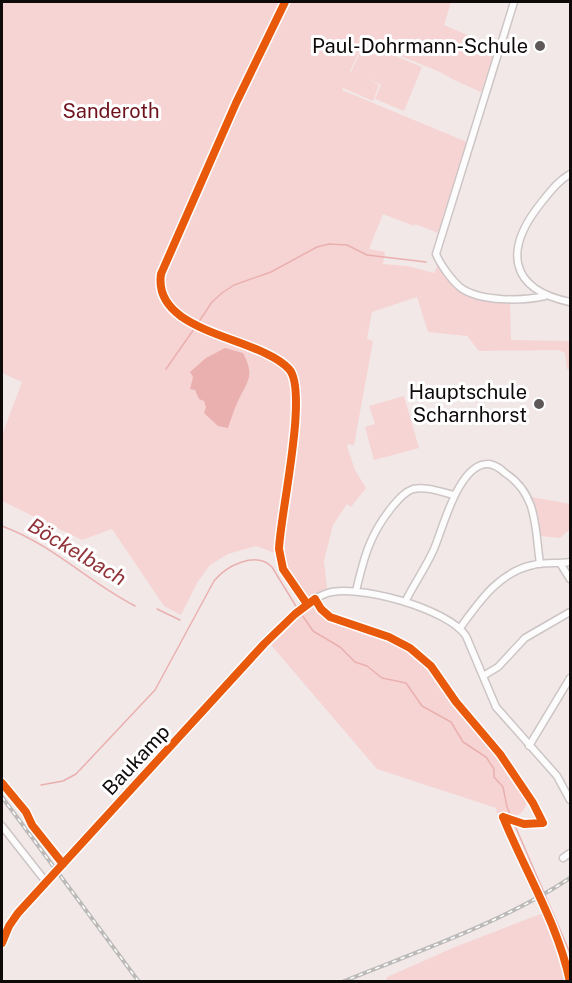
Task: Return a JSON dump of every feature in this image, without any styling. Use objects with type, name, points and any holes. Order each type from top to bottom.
[{"type":"street","points":[[514,2],[436,254],[460,287],[471,292],[514,300],[545,296]]},
{"type":"street","points":[[570,174],[554,186],[534,212],[519,240],[518,258],[521,272],[531,287],[545,296],[570,302]]},
{"type":"street","points":[[405,602],[434,549],[454,495],[470,473],[484,465],[491,465],[509,475],[528,495],[540,564]]},
{"type":"street","points":[[356,591],[369,543],[380,523],[400,497],[410,490],[421,488],[454,495]]},
{"type":"street","points":[[570,562],[521,568],[501,580],[475,607],[460,628],[466,636],[496,708],[563,785],[570,800]]},
{"type":"street","points":[[560,563],[570,579]]},
{"type":"street","name":"Baukamp","points":[[2,943],[9,926],[18,913],[264,644],[304,606],[326,593],[356,591],[405,602],[460,628]]},
{"type":"street","points":[[483,676],[498,667],[525,638],[570,612]]},
{"type":"street","points":[[529,746],[570,678]]},
{"type":"street","points":[[563,785],[570,781]]},
{"type":"street","points":[[2,826],[46,882]]},
{"type":"street","points":[[563,858],[570,853]]},
{"type":"green space","name":"Sanderoth","points":[[2,2],[451,2],[444,25],[497,48],[481,92],[440,72],[364,41],[351,72],[364,43],[422,67],[404,111],[375,99],[381,85],[366,78],[379,85],[373,101],[343,88],[342,90],[467,142],[438,233],[383,214],[369,249],[385,252],[383,264],[407,266],[434,273],[437,267],[441,267],[459,289],[510,302],[511,340],[570,342],[570,370],[567,369],[565,353],[558,350],[479,351],[467,336],[428,332],[417,297],[372,312],[367,339],[373,341],[354,445],[348,444],[347,446],[355,470],[366,488],[351,507],[347,504],[333,525],[324,561],[327,589],[304,598],[275,553],[256,546],[228,554],[210,565],[197,583],[181,615],[164,606],[112,529],[82,540],[2,501],[2,435],[22,382],[2,373]]},
{"type":"green space","points":[[404,396],[419,448],[374,460],[365,427],[375,424],[369,406]]},
{"type":"green space","points":[[532,497],[570,504],[570,529],[560,538],[540,536]]},
{"type":"green space","points":[[315,604],[322,615],[328,619],[393,641],[424,663],[436,676],[459,711],[493,750],[528,801],[523,811],[515,817],[497,813],[496,808],[377,769],[271,645]]},
{"type":"green space","points":[[543,913],[565,961],[569,981],[386,981],[387,977],[455,947]]},
{"type":"shaded area","points":[[225,348],[243,353],[249,367],[249,378],[228,428],[218,426],[204,413],[206,407],[204,401],[199,399],[195,390],[190,389],[193,377],[190,372],[206,358]]},
{"type":"waterway","points":[[198,323],[212,302],[234,285],[271,272],[317,247],[329,244],[347,245],[367,255],[426,262]]},
{"type":"waterway","points":[[166,369],[194,329]]},
{"type":"waterway","name":"Böckelbach","points":[[2,526],[38,543],[135,606]]},
{"type":"waterway","points":[[41,785],[63,781],[76,774],[155,690],[214,581],[226,570],[250,560],[265,562],[272,567],[297,608]]},
{"type":"waterway","name":"Böckelbach","points":[[157,609],[180,620]]},
{"type":"waterway","points":[[300,612],[313,631],[340,647],[355,662],[367,666],[382,678],[406,683],[422,706],[451,722],[463,742],[486,757],[494,769],[494,777],[503,787],[507,807],[570,953]]},
{"type":"railway","points":[[2,797],[139,982]]},
{"type":"railway","points":[[342,982],[488,923],[570,878]]},
{"type":"cycle path","points":[[285,2],[236,103],[161,274],[163,294],[173,310],[210,332],[275,358],[289,369],[294,382],[295,427],[279,549],[283,569],[307,604]]},
{"type":"cycle path","points":[[2,943],[9,926],[18,913],[264,644],[295,614],[315,599],[330,617],[389,637],[410,648],[431,666],[456,702],[500,754],[533,803],[543,823],[524,824],[503,817]]},
{"type":"cycle path","points":[[2,783],[63,864]]},
{"type":"cycle path","points":[[503,817],[558,939],[570,982]]},
{"type":"place","name":"Paul-Dohrmann-Schule","points":[[540,46]]},
{"type":"place","name":"Hauptschule Scharnhorst","points":[[539,404]]}]
